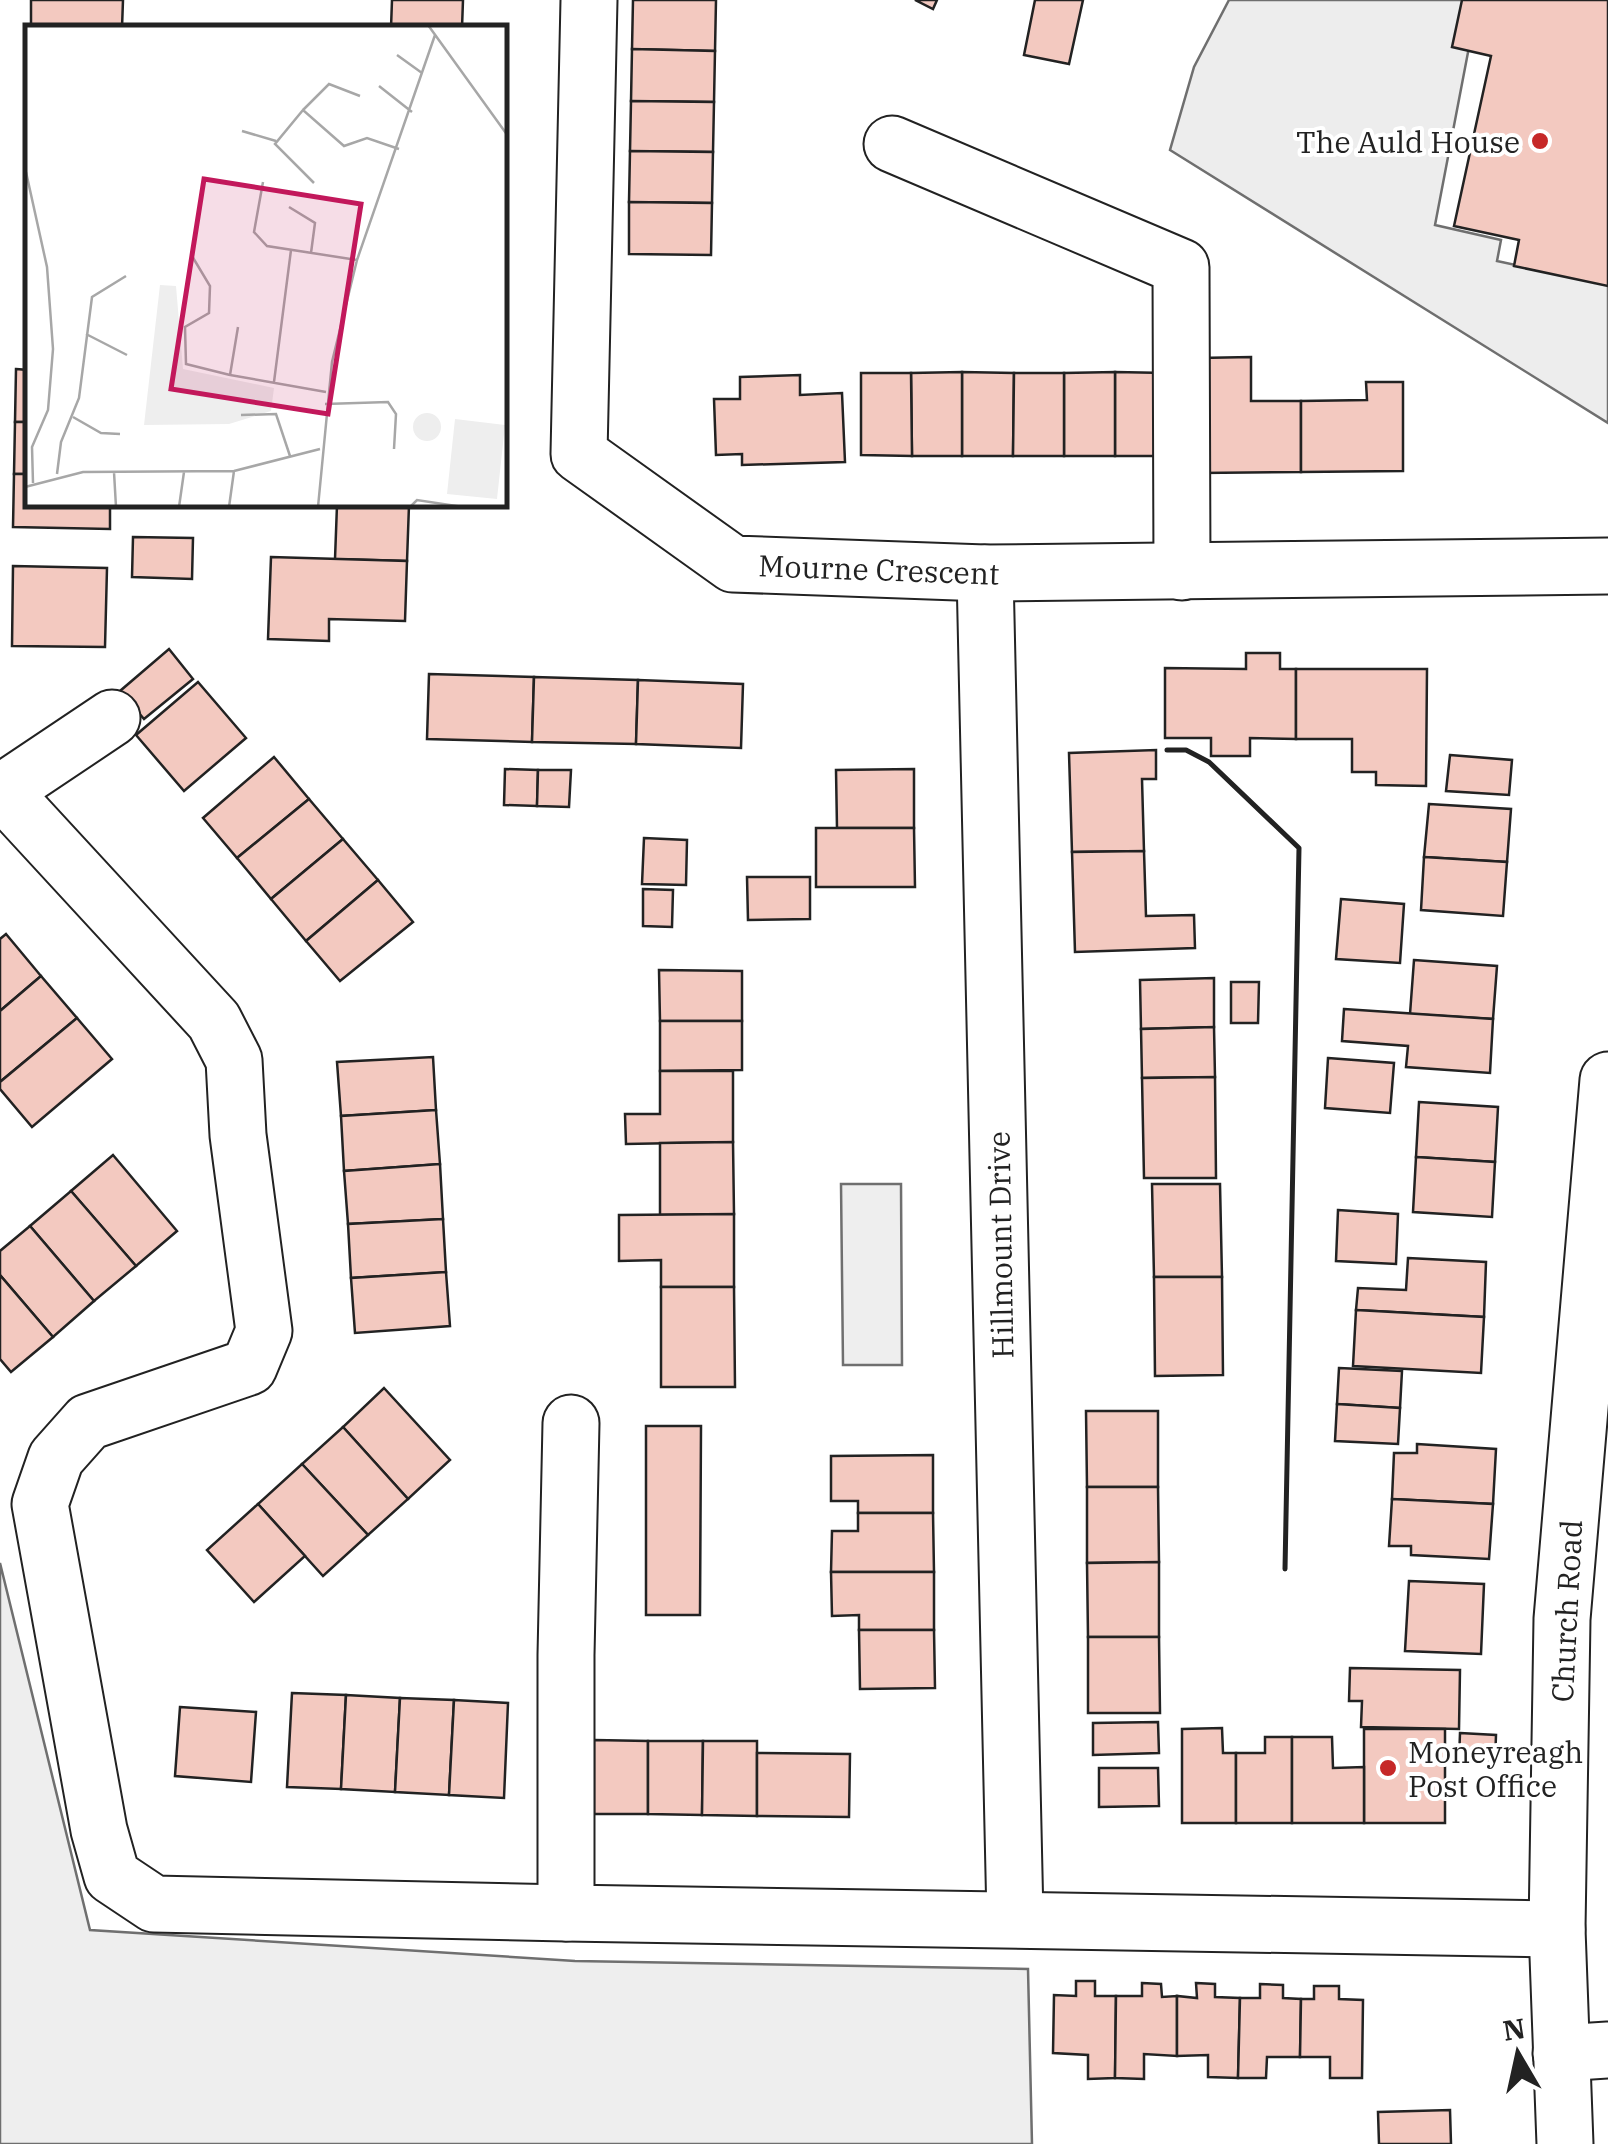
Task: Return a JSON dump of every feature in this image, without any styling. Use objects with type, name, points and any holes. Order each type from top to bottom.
[{"type":"street","name":"Mourne Crescent","points":[[590,0],[579,454],[733,564],[985,573],[1608,566]]},
{"type":"street","points":[[892,144],[1181,267],[1182,572]]},
{"type":"street","name":"Hillmount Drive","points":[[985,573],[1015,1918]]},
{"type":"street","points":[[112,718],[1,792],[214,1021],[234,1060],[238,1135],[264,1330],[250,1367],[88,1422],[56,1458],[40,1504],[99,1830],[112,1876],[154,1904],[1557,1928]]},
{"type":"street","name":"Church Road","points":[[1565,2144],[1584,2052],[1557,1928],[1562,1619],[1608,1080]]},
{"type":"street","points":[[566,1913],[571,1422]]},
{"type":"shaded area","points":[[1229,0],[1478,0],[1435,225],[1501,240],[1497,261],[1608,285],[1608,423],[1170,150],[1194,67]]},
{"type":"shaded area","points":[[841,1184],[901,1184],[902,1365],[843,1365]]},
{"type":"shaded area","points":[[0,1563],[90,1930],[575,1961],[1028,1969],[1032,2144],[0,2144]]},
{"type":"building","points":[[31,0],[123,0],[122,25],[31,25]]},
{"type":"building","points":[[392,0],[463,0],[462,25],[391,25]]},
{"type":"building","points":[[633,0],[716,0],[715,51],[632,49]]},
{"type":"building","points":[[915,0],[937,0],[933,9]]},
{"type":"building","points":[[1035,0],[1083,0],[1069,64],[1024,55]]},
{"type":"building","name":"The Auld House","points":[[1462,0],[1608,0],[1608,286],[1514,266],[1519,240],[1454,226],[1491,56],[1452,47]]},
{"type":"building","points":[[632,49],[715,51],[714,102],[631,101]]},
{"type":"building","points":[[631,101],[714,102],[713,152],[630,151]]},
{"type":"building","points":[[630,151],[713,152],[712,203],[629,202]]},
{"type":"building","points":[[629,202],[712,203],[711,255],[629,254]]},
{"type":"building","points":[[1251,357],[1251,401],[1301,401],[1301,472],[1200,473],[1199,358]]},
{"type":"building","points":[[16,369],[25,370],[25,422],[15,422]]},
{"type":"building","points":[[962,372],[1014,373],[1013,456],[962,456]]},
{"type":"building","points":[[962,372],[962,456],[912,456],[911,373]]},
{"type":"building","points":[[1115,372],[1166,373],[1165,456],[1115,456]]},
{"type":"building","points":[[1115,372],[1115,456],[1064,456],[1064,373]]},
{"type":"building","points":[[861,373],[911,373],[912,456],[861,455]]},
{"type":"building","points":[[1014,373],[1064,373],[1064,456],[1013,456]]},
{"type":"building","points":[[800,375],[800,395],[842,393],[845,462],[742,465],[742,454],[716,455],[714,399],[740,399],[740,377]]},
{"type":"building","points":[[1366,382],[1403,382],[1403,471],[1301,472],[1301,401],[1367,400]]},
{"type":"building","points":[[15,422],[25,422],[25,474],[14,474]]},
{"type":"building","points":[[14,474],[25,474],[25,508],[110,508],[110,529],[13,527]]},
{"type":"building","points":[[337,508],[409,508],[407,561],[335,559]]},
{"type":"building","points":[[133,537],[193,538],[192,579],[132,577]]},
{"type":"building","points":[[271,557],[407,561],[405,621],[329,619],[329,641],[268,639]]},
{"type":"building","points":[[13,566],[107,568],[105,647],[12,646]]},
{"type":"building","points":[[169,649],[193,679],[144,719],[120,691]]},
{"type":"building","points":[[1246,653],[1280,653],[1280,669],[1296,669],[1296,739],[1250,738],[1250,756],[1211,756],[1211,738],[1165,738],[1165,668],[1246,669]]},
{"type":"building","points":[[1296,669],[1427,669],[1426,786],[1376,785],[1376,772],[1352,772],[1352,739],[1296,739]]},
{"type":"building","points":[[429,674],[534,677],[532,742],[427,739]]},
{"type":"building","points":[[534,677],[638,680],[636,744],[532,742]]},
{"type":"building","points":[[638,680],[743,684],[741,748],[636,744]]},
{"type":"building","points":[[198,682],[246,738],[184,791],[136,735]]},
{"type":"building","points":[[1156,750],[1156,779],[1142,779],[1144,851],[1072,852],[1069,753]]},
{"type":"building","points":[[1450,755],[1512,760],[1509,795],[1446,791]]},
{"type":"building","points":[[274,757],[309,799],[237,858],[203,818]]},
{"type":"building","points":[[505,769],[538,770],[537,806],[504,805]]},
{"type":"building","points":[[914,769],[914,828],[837,828],[836,770]]},
{"type":"building","points":[[538,770],[571,770],[569,807],[537,806]]},
{"type":"building","points":[[309,799],[343,839],[271,899],[237,858]]},
{"type":"building","points":[[1429,804],[1511,809],[1507,862],[1424,857]]},
{"type":"building","points":[[816,828],[914,828],[915,887],[816,887]]},
{"type":"building","points":[[644,838],[687,840],[686,885],[642,884]]},
{"type":"building","points":[[343,839],[378,880],[306,941],[271,899]]},
{"type":"building","points":[[1144,851],[1146,916],[1194,915],[1195,948],[1075,952],[1072,852]]},
{"type":"building","points":[[1424,857],[1507,862],[1503,916],[1421,910]]},
{"type":"building","points":[[747,877],[810,877],[810,919],[748,920]]},
{"type":"building","points":[[378,880],[413,922],[340,981],[306,941]]},
{"type":"building","points":[[643,889],[673,890],[672,927],[643,926]]},
{"type":"building","points":[[1341,899],[1404,904],[1400,963],[1336,959]]},
{"type":"building","points":[[6,934],[41,976],[0,1011],[0,939]]},
{"type":"building","points":[[1414,960],[1497,966],[1493,1019],[1410,1014]]},
{"type":"building","points":[[659,970],[742,971],[742,1021],[660,1021]]},
{"type":"building","points":[[41,976],[77,1018],[0,1082],[0,1011]]},
{"type":"building","points":[[1214,978],[1214,1027],[1141,1029],[1140,980]]},
{"type":"building","points":[[1231,982],[1259,982],[1258,1023],[1231,1023]]},
{"type":"building","points":[[1344,1009],[1493,1019],[1490,1073],[1406,1067],[1408,1046],[1342,1041]]},
{"type":"building","points":[[77,1018],[112,1059],[32,1127],[0,1089],[0,1082]]},
{"type":"building","points":[[660,1021],[742,1021],[742,1070],[660,1071]]},
{"type":"building","points":[[1214,1027],[1215,1077],[1142,1078],[1141,1029]]},
{"type":"building","points":[[433,1057],[436,1110],[341,1116],[337,1062]]},
{"type":"building","points":[[1328,1058],[1394,1063],[1390,1113],[1325,1108]]},
{"type":"building","points":[[660,1071],[733,1071],[733,1142],[626,1144],[625,1114],[660,1114]]},
{"type":"building","points":[[1215,1077],[1216,1178],[1144,1178],[1142,1078]]},
{"type":"building","points":[[1419,1102],[1498,1107],[1495,1162],[1416,1157]]},
{"type":"building","points":[[436,1110],[440,1164],[344,1171],[341,1116]]},
{"type":"building","points":[[733,1142],[734,1214],[660,1215],[660,1143]]},
{"type":"building","points":[[113,1155],[177,1231],[136,1266],[71,1191]]},
{"type":"building","points":[[1416,1157],[1495,1162],[1492,1217],[1413,1212]]},
{"type":"building","points":[[440,1164],[443,1219],[348,1224],[344,1171]]},
{"type":"building","points":[[1152,1184],[1220,1184],[1222,1277],[1154,1277]]},
{"type":"building","points":[[71,1191],[136,1266],[94,1301],[30,1226]]},
{"type":"building","points":[[1338,1210],[1398,1214],[1396,1264],[1336,1261]]},
{"type":"building","points":[[734,1214],[734,1287],[661,1287],[661,1260],[619,1261],[619,1215]]},
{"type":"building","points":[[443,1219],[446,1272],[351,1278],[348,1224]]},
{"type":"building","points":[[30,1226],[94,1301],[53,1337],[0,1275],[0,1251]]},
{"type":"building","points":[[1408,1258],[1486,1262],[1484,1317],[1356,1310],[1358,1288],[1406,1290]]},
{"type":"building","points":[[446,1272],[450,1326],[355,1333],[351,1278]]},
{"type":"building","points":[[0,1275],[53,1337],[11,1372],[0,1359]]},
{"type":"building","points":[[1154,1277],[1222,1277],[1223,1375],[1155,1376]]},
{"type":"building","points":[[661,1287],[734,1287],[735,1387],[661,1387]]},
{"type":"building","points":[[1356,1310],[1484,1317],[1481,1373],[1353,1366]]},
{"type":"building","points":[[1339,1368],[1402,1371],[1400,1408],[1337,1404]]},
{"type":"building","points":[[384,1388],[450,1460],[408,1499],[343,1427]]},
{"type":"building","points":[[1337,1404],[1400,1408],[1398,1444],[1335,1441]]},
{"type":"building","points":[[1086,1411],[1158,1411],[1158,1487],[1087,1487]]},
{"type":"building","points":[[646,1426],[701,1426],[700,1615],[646,1615]]},
{"type":"building","points":[[343,1427],[408,1499],[368,1535],[302,1464]]},
{"type":"building","points":[[1417,1444],[1496,1449],[1493,1504],[1392,1499],[1394,1453],[1417,1453]]},
{"type":"building","points":[[933,1455],[933,1513],[858,1513],[858,1501],[831,1501],[831,1456]]},
{"type":"building","points":[[302,1464],[368,1535],[323,1576],[258,1504]]},
{"type":"building","points":[[1087,1487],[1158,1487],[1159,1562],[1087,1563]]},
{"type":"building","points":[[1392,1499],[1493,1504],[1489,1559],[1411,1555],[1411,1546],[1389,1546]]},
{"type":"building","points":[[258,1504],[305,1556],[254,1602],[207,1550]]},
{"type":"building","points":[[858,1513],[933,1513],[934,1572],[831,1572],[832,1531],[858,1531]]},
{"type":"building","points":[[1159,1562],[1159,1637],[1088,1637],[1087,1563]]},
{"type":"building","points":[[831,1572],[934,1572],[934,1630],[859,1630],[859,1615],[832,1616]]},
{"type":"building","points":[[1409,1581],[1484,1584],[1481,1654],[1405,1651]]},
{"type":"building","points":[[859,1630],[934,1630],[935,1688],[860,1689]]},
{"type":"building","points":[[1088,1637],[1159,1637],[1160,1713],[1088,1713]]},
{"type":"building","points":[[1350,1668],[1460,1670],[1459,1729],[1361,1727],[1362,1701],[1349,1701]]},
{"type":"building","points":[[292,1693],[346,1695],[341,1789],[287,1787]]},
{"type":"building","points":[[346,1695],[400,1698],[395,1792],[341,1789]]},
{"type":"building","points":[[400,1698],[454,1700],[449,1795],[395,1792]]},
{"type":"building","points":[[454,1700],[508,1703],[504,1798],[449,1795]]},
{"type":"building","points":[[180,1707],[256,1712],[251,1782],[175,1776]]},
{"type":"building","points":[[1158,1722],[1159,1753],[1093,1755],[1093,1723]]},
{"type":"building","points":[[1222,1728],[1223,1753],[1236,1753],[1236,1823],[1182,1823],[1182,1729]]},
{"type":"building","points":[[1364,1729],[1445,1729],[1445,1823],[1364,1823]]},
{"type":"building","points":[[1460,1733],[1496,1735],[1495,1762],[1459,1760]]},
{"type":"building","points":[[1265,1737],[1292,1737],[1292,1823],[1236,1823],[1236,1753],[1265,1753]]},
{"type":"building","points":[[1292,1737],[1332,1737],[1333,1768],[1364,1767],[1364,1823],[1292,1823]]},
{"type":"building","points":[[594,1740],[648,1741],[648,1814],[594,1814]]},
{"type":"building","points":[[648,1741],[703,1741],[702,1815],[648,1814]]},
{"type":"building","points":[[703,1741],[757,1741],[757,1816],[702,1815]]},
{"type":"building","points":[[757,1753],[850,1754],[849,1817],[757,1816]]},
{"type":"building","points":[[1099,1768],[1158,1768],[1159,1806],[1099,1807]]},
{"type":"building","points":[[1076,1981],[1095,1981],[1095,1996],[1116,1996],[1115,2078],[1088,2079],[1088,2055],[1053,2053],[1054,1995],[1076,1996]]},
{"type":"building","points":[[1142,1983],[1161,1984],[1162,1997],[1177,1996],[1177,2056],[1144,2054],[1144,2079],[1115,2078],[1116,1996],[1142,1996]]},
{"type":"building","points":[[1196,1983],[1215,1984],[1215,1997],[1240,1998],[1238,2078],[1208,2077],[1208,2055],[1177,2056],[1177,1996],[1197,1998]]},
{"type":"building","points":[[1260,1984],[1283,1985],[1283,1998],[1301,1999],[1300,2057],[1267,2057],[1266,2078],[1238,2078],[1240,1998],[1260,1998]]},
{"type":"building","points":[[1314,1986],[1339,1986],[1339,1999],[1363,2000],[1362,2078],[1330,2078],[1330,2057],[1300,2057],[1301,1999],[1314,1999]]},
{"type":"building","points":[[1450,2110],[1451,2144],[1379,2144],[1378,2112]]},
{"type":"wall","points":[[1167,750],[1186,750],[1209,762],[1299,848],[1285,1569]]},
{"type":"place","name":"The Auld House","points":[[1540,141]]},
{"type":"place","name":"Moneyreagh Post Office","points":[[1388,1768]]}]
